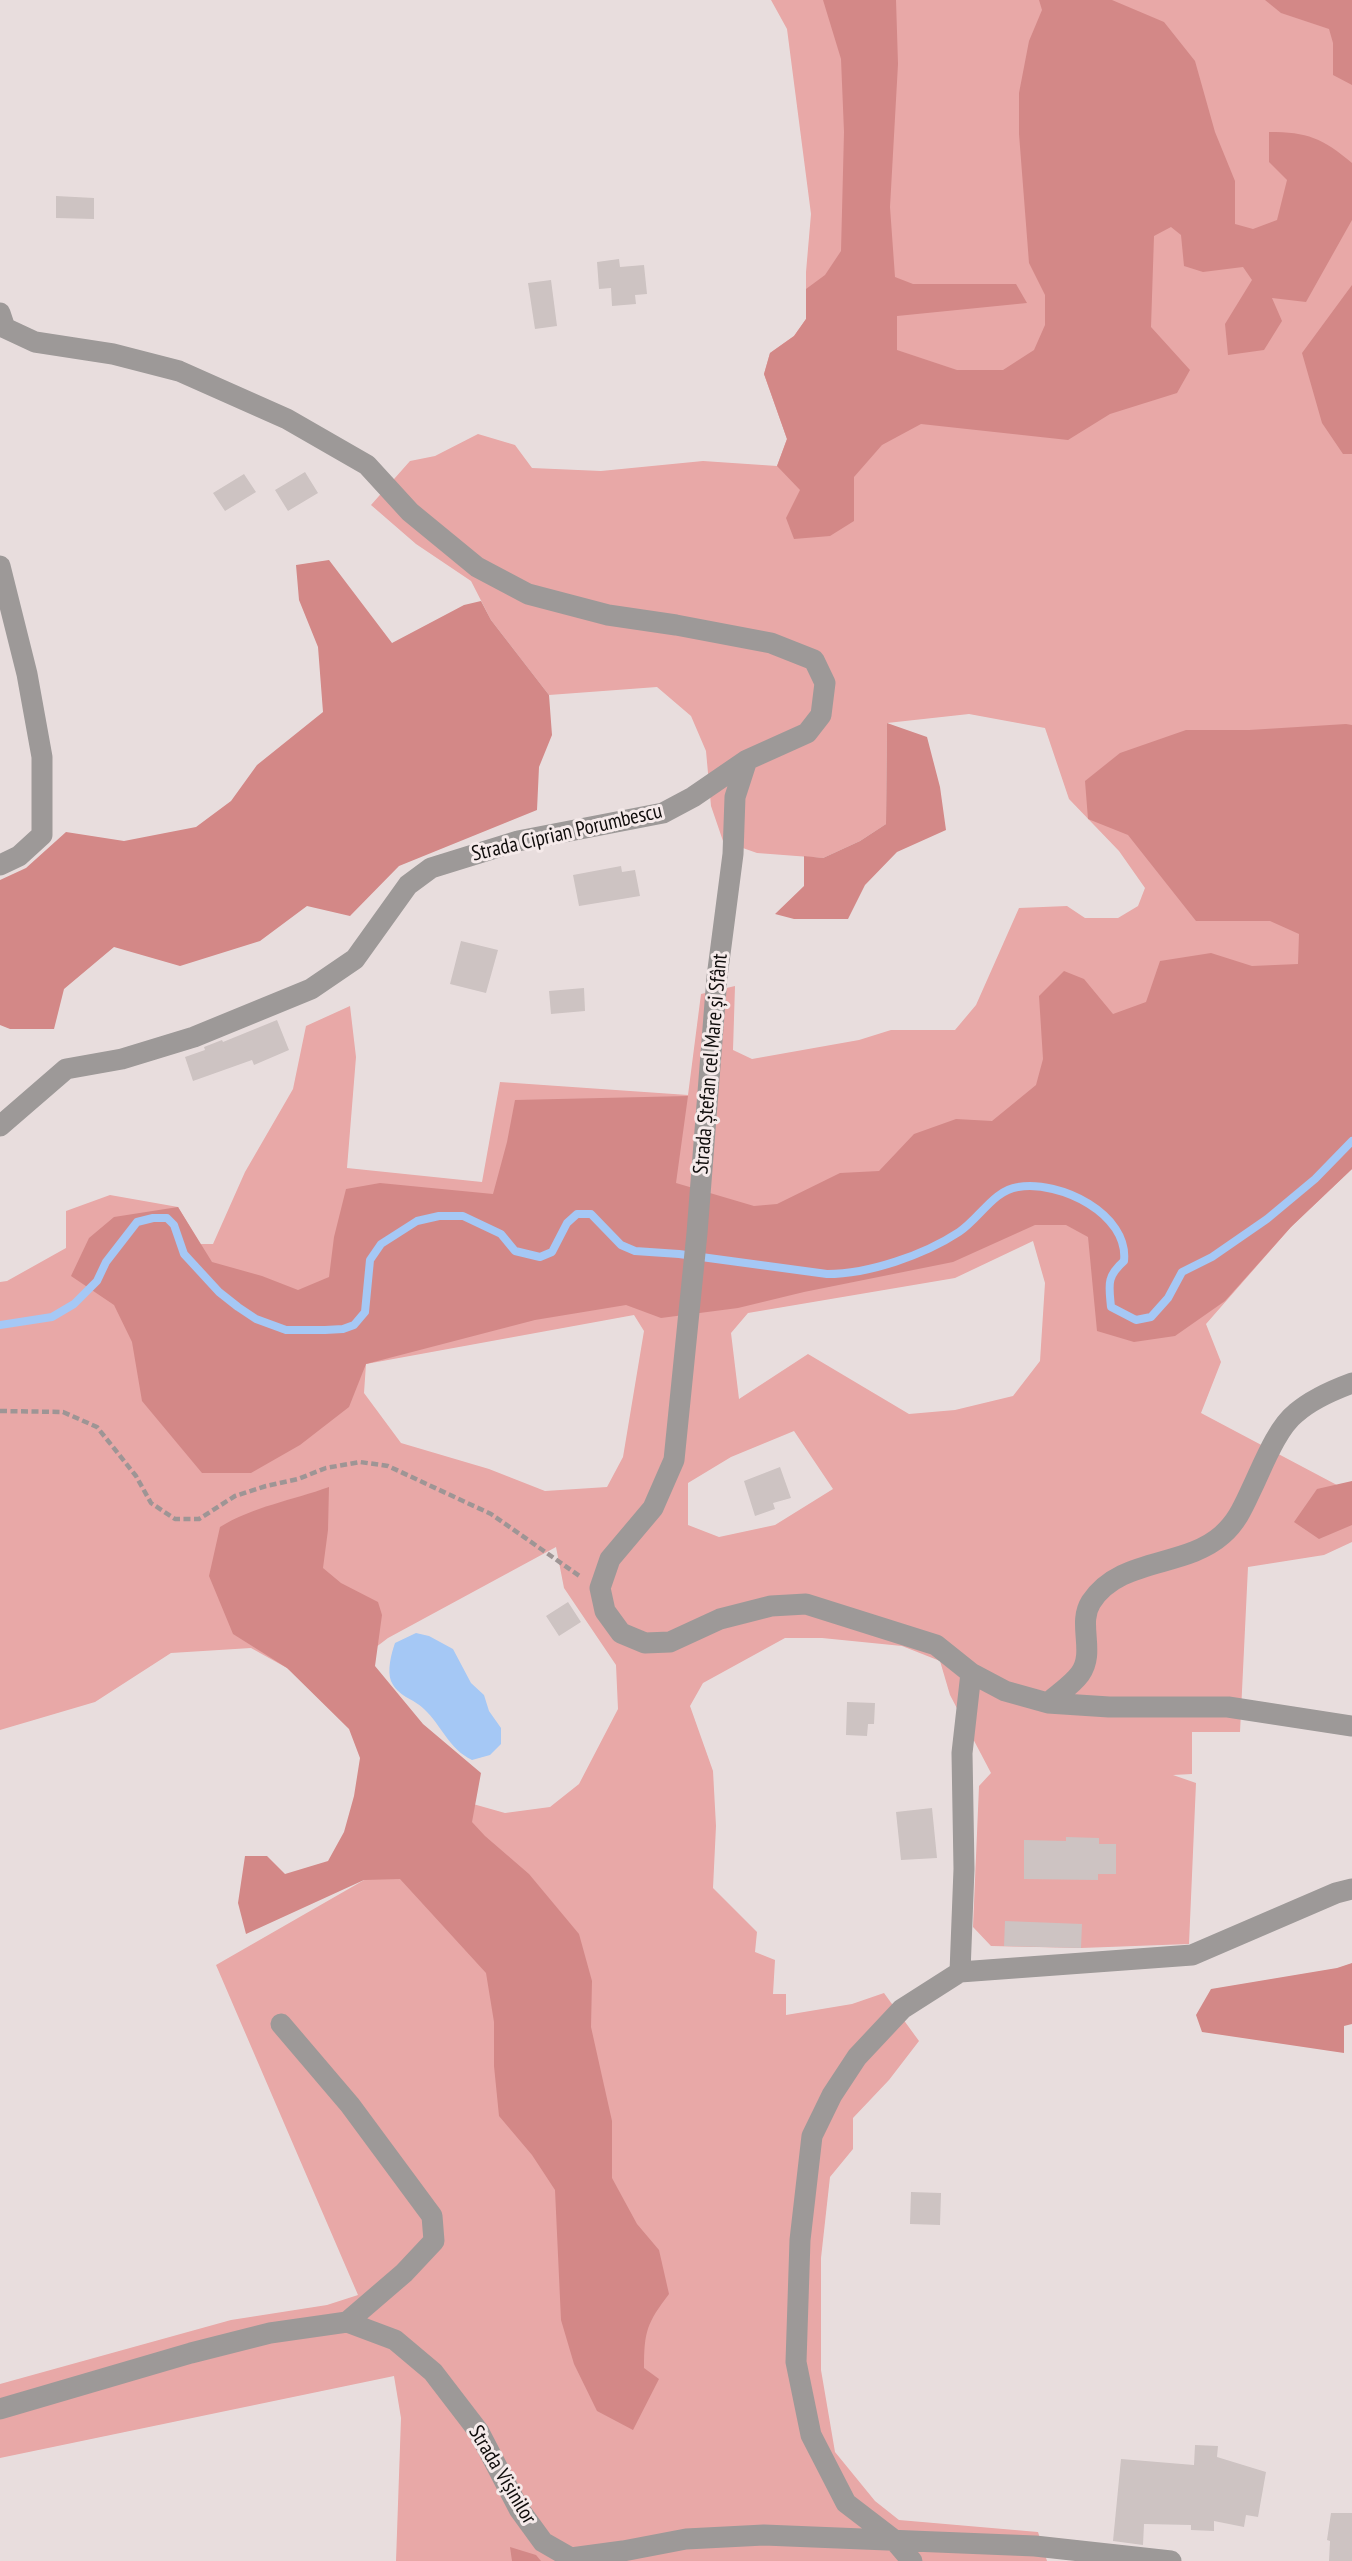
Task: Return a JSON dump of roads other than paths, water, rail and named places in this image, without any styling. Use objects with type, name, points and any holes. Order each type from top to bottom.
[{"type":"street","points":[[1,327],[35,342],[113,354],[179,371],[288,419],[367,466],[410,512],[477,567],[528,594],[608,615],[771,643],[814,660],[825,683],[821,715],[807,733],[747,760]]},
{"type":"street","points":[[0,566],[27,674],[42,757],[42,835],[19,856],[0,865]]},
{"type":"street","name":"Strada Ciprian Porumbescu","points":[[0,1126],[66,1069],[122,1059],[194,1037],[311,989],[355,959],[408,885],[431,868],[518,841],[663,813],[693,797],[747,760]]},
{"type":"street","name":"Strada Ștefan cel Mare și Sfânt","points":[[747,760],[735,797],[733,854],[717,977],[697,1233],[674,1460],[653,1508],[610,1559],[600,1588],[605,1611],[621,1633],[645,1643],[670,1642],[720,1619],[771,1606],[806,1604],[936,1645],[971,1674]]},
{"type":"street","points":[[1048,1703],[1081,1674],[1088,1653],[1086,1617],[1091,1603],[1106,1587],[1128,1572],[1179,1558],[1212,1544],[1236,1523],[1275,1441],[1294,1414],[1329,1392],[1352,1383]]},
{"type":"street","points":[[960,1972],[964,1868],[962,1754],[971,1674],[1005,1691],[1048,1703],[1109,1707],[1228,1707],[1352,1726]]},
{"type":"street","points":[[912,2561],[893,2539],[846,2503],[811,2435],[796,2362],[800,2239],[812,2136],[832,2095],[857,2057],[902,2009],[960,1972],[1192,1955],[1336,1893],[1352,1889]]},
{"type":"street","points":[[281,2024],[351,2105],[432,2216],[434,2241],[404,2273],[347,2322]]},
{"type":"street","name":"Strada Vișinilor","points":[[0,2409],[191,2353],[270,2333],[347,2322],[395,2340],[433,2372],[479,2432],[519,2509],[543,2542],[571,2558],[623,2552],[685,2539],[764,2535],[1035,2546],[1171,2561]]},
{"type":"water","points":[[416,1633],[429,1636],[453,1649],[471,1683],[484,1695],[489,1711],[501,1728],[501,1744],[490,1755],[472,1760],[457,1750],[424,1709],[394,1686],[389,1667],[395,1643]]},
{"type":"waterway","points":[[0,1325],[52,1317],[74,1304],[97,1281],[106,1262],[137,1222],[153,1218],[167,1218],[174,1225],[184,1254],[219,1292],[256,1319],[286,1330],[325,1330],[354,1325],[365,1312],[370,1260],[381,1244],[417,1221],[439,1216],[463,1216],[501,1234],[515,1251],[540,1257],[552,1252],[567,1223],[577,1214],[591,1214],[621,1245],[635,1251],[679,1254],[827,1274],[878,1267],[930,1248],[959,1232],[1001,1193],[1018,1187],[1035,1186],[1053,1189],[1089,1204],[1104,1215],[1115,1229],[1123,1244],[1124,1261],[1111,1277],[1111,1307],[1136,1320],[1151,1317],[1168,1298],[1182,1272],[1212,1257],[1267,1219],[1315,1179],[1352,1141]]}]
